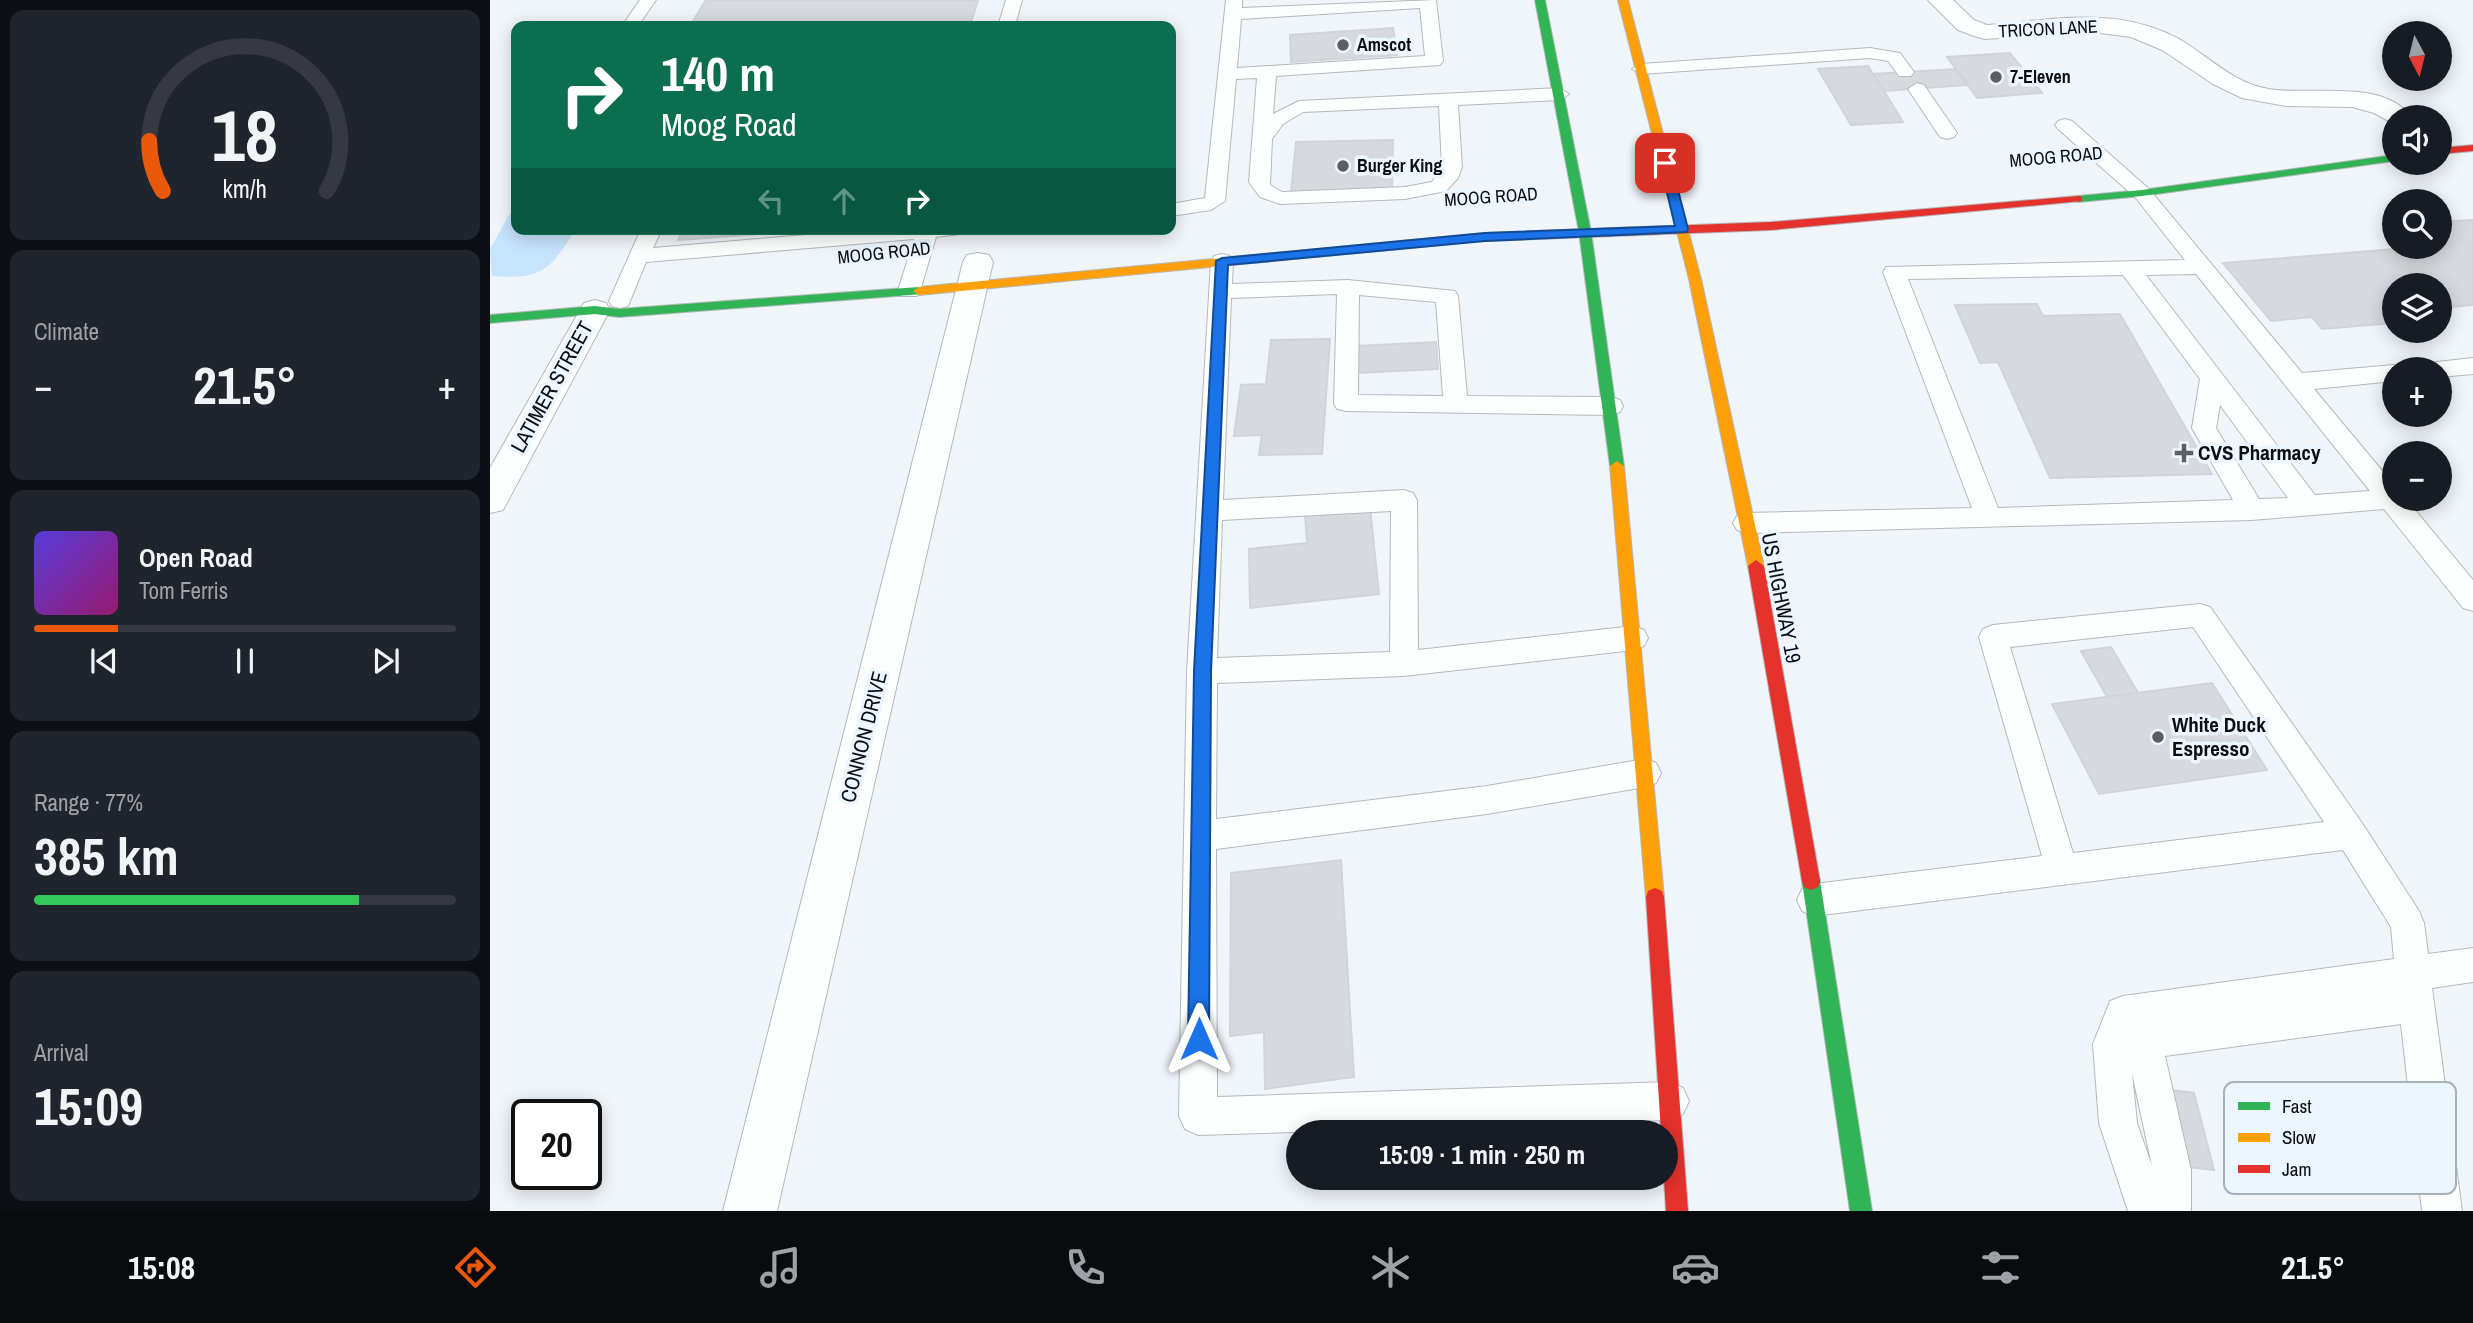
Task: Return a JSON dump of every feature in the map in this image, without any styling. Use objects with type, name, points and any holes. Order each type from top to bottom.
[{"type":"main road","points":[[1540,0],[1583,210],[1611,406],[1634,638],[1677,1211]]},
{"type":"main road","name":"US HIGHWAY 19","points":[[1623,0],[1717,375],[1814,900],[1861,1211]]},
{"type":"main road","points":[[2452,150],[2473,148]]},
{"type":"main road","name":"MOOG ROAD","points":[[2230,164],[2382,157]]},
{"type":"main road","name":"MOOG ROAD","points":[[607,306],[619,313],[977,268],[1222,261],[1485,237],[1771,226],[2142,193],[2382,158]]},
{"type":"main road","name":"MOOG ROAD","points":[[2092,174],[2127,171]]},
{"type":"main road","name":"MOOG ROAD","points":[[490,319],[754,286]]},
{"type":"street","name":"TRICON LANE","points":[[1940,0],[1975,30],[1985,32],[2098,26],[2128,30],[2158,38],[2215,77],[2239,89],[2276,97],[2360,99],[2382,107]]},
{"type":"street","name":"CONNON DRIVE","points":[[750,1211],[977,268]]},
{"type":"street","name":"LATIMER STREET","points":[[490,500],[607,306]]},
{"type":"lane","points":[[633,21],[648,0]]},
{"type":"lane","points":[[1008,21],[1014,0]]},
{"type":"lane","points":[[1176,210],[1204,206],[1215,201],[1227,74],[1234,7],[1428,1],[1434,61],[1227,74]]},
{"type":"lane","points":[[1641,69],[1870,53],[1894,57],[1905,72]]},
{"type":"lane","points":[[1267,71],[1259,182],[1269,195],[1295,198],[1423,191],[1438,187],[1448,178],[1452,167],[1448,100]]},
{"type":"lane","points":[[1917,89],[1947,133]]},
{"type":"lane","points":[[1262,138],[1276,120],[1299,107],[1560,94]]},
{"type":"lane","points":[[2065,125],[2127,171],[2382,489]]},
{"type":"lane","points":[[607,306],[649,235]]},
{"type":"lane","points":[[638,257],[873,235]]},
{"type":"lane","points":[[914,275],[926,235]]},
{"type":"lane","points":[[1222,261],[1202,671],[1198,1116],[1670,1101]]},
{"type":"lane","points":[[1989,518],[1894,272],[2202,267]]},
{"type":"lane","points":[[2129,268],[2309,506]]},
{"type":"lane","points":[[1221,290],[1348,287],[1447,296],[1456,405]]},
{"type":"lane","points":[[1348,287],[1346,403],[1611,406]]},
{"type":"lane","points":[[2452,368],[2473,366]]},
{"type":"lane","points":[[2296,382],[2382,374]]},
{"type":"lane","points":[[2212,377],[2204,429],[2252,510]]},
{"type":"lane","points":[[1209,511],[1404,500],[1405,664]]},
{"type":"lane","points":[[1746,523],[2252,510],[2382,500]]},
{"type":"lane","points":[[2400,511],[2473,600]]},
{"type":"lane","points":[[2062,870],[1993,637],[2200,615],[2351,834],[2407,923],[2426,1082]]},
{"type":"lane","points":[[1202,671],[1405,664],[1634,638]]},
{"type":"lane","points":[[1200,836],[1488,800],[1645,773]]},
{"type":"lane","points":[[1814,900],[2351,834]]},
{"type":"lane","points":[[2171,1211],[2172,1170],[2143,1041],[2415,989],[2473,965]]},
{"type":"lane","points":[[2148,1211],[2118,1123],[2111,1044],[2123,1014],[2415,989]]},
{"type":"water","points":[[511,212],[511,235],[572,235],[552,263],[544,269],[523,276],[492,276],[490,249]]},
{"type":"building","points":[[706,0],[978,0],[972,21],[693,21]]},
{"type":"building","name":"Amscot","points":[[1393,28],[1397,55],[1291,62],[1290,35]]},
{"type":"building","name":"7-Eleven","points":[[2010,53],[2042,93],[1977,98],[1947,57]]},
{"type":"building","points":[[1868,66],[1903,122],[1851,125],[1818,69]]},
{"type":"building","points":[[1956,69],[1968,85],[1884,91],[1873,74]]},
{"type":"building","name":"Burger King","points":[[1393,140],[1392,191],[1291,193],[1296,142]]},
{"type":"building","points":[[2473,220],[2473,305],[2452,307],[2452,273],[2382,273],[2382,324],[2322,329],[2312,317],[2271,321],[2223,263],[2382,250],[2382,259],[2452,259],[2452,221]]},
{"type":"building","points":[[681,235],[747,235],[678,240]]},
{"type":"building","name":"CVS Pharmacy","points":[[2037,304],[2043,316],[2120,314],[2212,474],[2050,478],[1998,362],[1980,363],[1955,305]]},
{"type":"building","points":[[1330,339],[1322,454],[1259,455],[1262,435],[1234,436],[1241,385],[1266,384],[1271,340]]},
{"type":"building","points":[[1436,342],[1438,369],[1357,373],[1357,346]]},
{"type":"building","points":[[1370,507],[1379,594],[1250,608],[1249,549],[1307,543],[1305,514]]},
{"type":"building","points":[[2111,647],[2138,693],[2107,697],[2081,651]]},
{"type":"building","name":"White Duck Espresso","points":[[2212,683],[2267,770],[2099,794],[2052,704]]},
{"type":"building","points":[[1341,860],[1354,1077],[1265,1089],[1264,1032],[1230,1036],[1231,873]]},
{"type":"building","points":[[2163,1089],[2194,1093],[2214,1170],[2180,1166]]},
{"type":"traffic: fast","points":[[1540,0],[1585,232],[1617,466]]},
{"type":"traffic: fast","points":[[2078,199],[2142,193],[2382,160]]},
{"type":"traffic: fast","points":[[490,319],[595,310],[619,313],[919,291]]},
{"type":"traffic: fast","points":[[1811,881],[1861,1211]]},
{"type":"traffic: slow","points":[[1623,0],[1695,279],[1756,566]]},
{"type":"traffic: slow","points":[[919,291],[1486,237]]},
{"type":"traffic: slow","points":[[1617,466],[1655,897]]},
{"type":"traffic: jam","points":[[2452,150],[2473,148]]},
{"type":"traffic: jam","points":[[1486,237],[1771,226],[2078,199]]},
{"type":"traffic: jam","points":[[1756,566],[1811,881]]},
{"type":"traffic: jam","points":[[1655,897],[1677,1211]]},
{"type":"place","name":"Amscot","points":[[1343,45]]},
{"type":"place","name":"7-Eleven","points":[[1996,77]]},
{"type":"place","name":"Burger King","points":[[1343,166]]},
{"type":"place","name":"CVS Pharmacy","points":[[2184,453]]},
{"type":"place","name":"White Duck Espresso","points":[[2158,737]]},
{"type":"route","points":[[1199,1039],[1202,671],[1222,261],[1485,237],[1682,229],[1665,163]]}]
